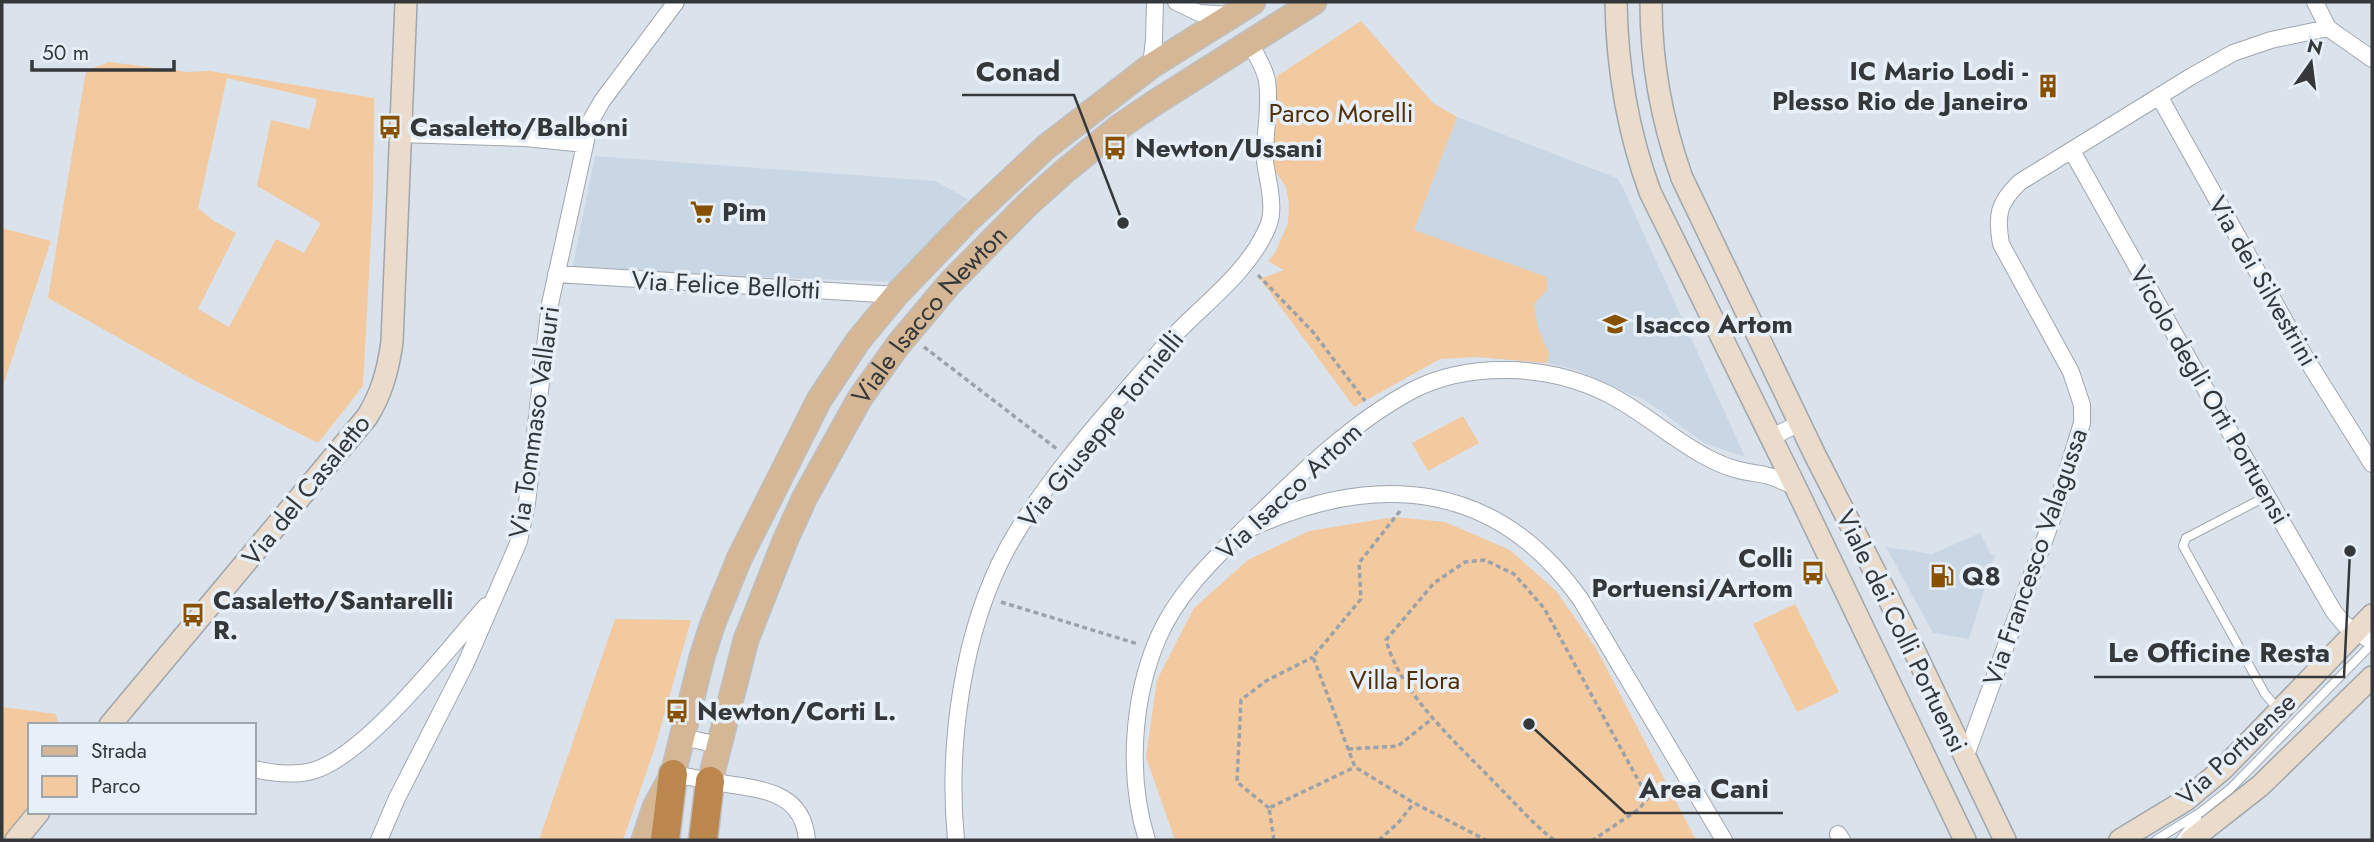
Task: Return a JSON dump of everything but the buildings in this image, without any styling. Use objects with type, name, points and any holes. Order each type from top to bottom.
[{"type":"highway","name":"Viale Isacco Newton","points":[[665,840],[673,774]]},
{"type":"highway","name":"Viale Isacco Newton","points":[[703,840],[710,781]]},
{"type":"main road","name":"Viale Isacco Newton","points":[[673,774],[713,623],[739,559],[832,377],[858,341],[896,295],[988,201],[1046,147],[1150,66],[1254,2]]},
{"type":"main road","name":"Viale Isacco Newton","points":[[710,781],[746,640],[793,522],[860,398],[907,334],[950,283],[1066,170],[1119,127],[1305,5]]},
{"type":"main road","points":[[644,840],[655,807],[673,774]]},
{"type":"street","name":"Via del Casaletto","points":[[112,723],[367,417],[375,404],[387,373],[392,342],[406,2]]},
{"type":"street","name":"Via Tommaso Vallauri","points":[[379,840],[397,798],[466,663],[513,559],[525,514],[543,353],[556,274],[585,144],[595,113],[676,2]]},
{"type":"street","points":[[1150,66],[1156,2]]},
{"type":"street","points":[[1176,2],[1199,13],[1232,15]]},
{"type":"street","name":"Viale dei Colli Portuensi","points":[[1616,2],[1622,76],[1644,175],[1667,230],[1795,486],[1965,840]]},
{"type":"street","name":"Viale dei Colli Portuensi","points":[[1651,2],[1659,95],[1675,157],[1690,198],[1900,621],[2005,840]]},
{"type":"street","points":[[2315,2],[2328,28],[2372,59]]},
{"type":"street","name":"Via Francesco Valagussa","points":[[1965,758],[2055,511],[2082,423],[2082,405],[2071,372],[2001,244],[1998,225],[2000,205],[2020,182],[2208,66],[2244,48],[2328,28]]},
{"type":"street","name":"Via Giuseppe Tornielli","points":[[956,840],[954,773],[966,671],[986,598],[1015,536],[1070,459],[1178,331],[1231,280],[1264,235],[1271,213],[1265,162],[1267,80],[1250,43]]},
{"type":"street","name":"Via dei Silvestrini","points":[[2159,96],[2305,356],[2372,464]]},
{"type":"street","points":[[400,134],[525,138],[585,144]]},
{"type":"street","name":"Vicolo degli Orti Portuensi","points":[[2072,151],[2334,612],[2345,625],[2367,638]]},
{"type":"street","name":"Via Felice Bellotti","points":[[556,274],[896,295]]},
{"type":"street","name":"Via Isacco Artom","points":[[1147,840],[1138,799],[1136,749],[1139,703],[1154,649],[1164,626],[1188,588],[1309,466],[1350,431],[1413,390],[1439,379],[1483,370],[1542,373],[1608,394],[1674,438],[1727,468],[1747,474],[1766,475],[1795,486]]},
{"type":"street","points":[[1770,438],[1800,423]]},
{"type":"street","points":[[1240,533],[1324,501],[1354,496],[1398,494],[1438,499],[1475,510],[1511,529],[1556,567],[1581,600],[1724,840]]},
{"type":"street","points":[[256,769],[288,774],[311,772],[348,752],[385,719],[494,597]]},
{"type":"street","name":"Via Portuense","points":[[2120,840],[2193,794],[2224,768],[2281,711],[2367,638],[2372,615]]},
{"type":"street","name":"Via Portuense","points":[[2190,840],[2260,786],[2372,677]]},
{"type":"street","points":[[682,737],[719,745]]},
{"type":"street","points":[[673,774],[763,789],[784,798],[802,819],[807,840]]},
{"type":"street","points":[[16,840],[37,814]]},
{"type":"lane","points":[[2267,496],[2186,538],[2183,546],[2266,694],[2281,711]]},
{"type":"lane","name":"Via Portuense","points":[[2156,840],[2201,812],[2250,770],[2367,638]]},
{"type":"lane","name":"Via Portuense","points":[[2180,840],[2201,812]]},
{"type":"path","points":[[1246,261],[1313,332],[1365,401]]},
{"type":"path","points":[[907,334],[1070,459]]},
{"type":"path","points":[[1274,840],[1269,808],[1237,782],[1241,700],[1266,681],[1313,657],[1361,599],[1359,563],[1400,513],[1398,494]]},
{"type":"path","points":[[1554,840],[1433,718],[1410,688],[1389,651],[1386,639],[1434,583],[1465,562],[1485,560],[1514,574],[1544,608],[1648,797],[1639,809],[1593,840]]},
{"type":"path","points":[[986,598],[1154,649]]},
{"type":"path","points":[[1313,657],[1355,767],[1414,803],[1486,840]]},
{"type":"path","points":[[1348,748],[1398,746],[1433,718]]},
{"type":"path","points":[[1269,808],[1355,767]]},
{"type":"path","points":[[1379,840],[1398,823],[1414,803]]},
{"type":"shaded area","points":[[1457,117],[1617,178],[1745,457],[1704,443],[1648,402],[1577,370],[1547,363],[1478,357],[1414,230]]},
{"type":"shaded area","points":[[595,156],[935,181],[968,199],[894,282],[572,270]]},
{"type":"shaded area","points":[[1980,533],[1990,553],[1995,555],[1969,639],[1933,633],[1886,547],[1932,554]]},
{"type":"green space","name":"Parco Morelli","points":[[1361,21],[1433,103],[1457,117],[1414,230],[1547,277],[1547,290],[1534,304],[1538,328],[1549,354],[1547,363],[1478,357],[1440,359],[1354,407],[1260,279],[1284,270],[1268,261],[1275,253],[1288,223],[1286,187],[1271,165],[1277,76]]},
{"type":"green space","points":[[109,62],[187,72],[210,71],[374,98],[373,199],[363,386],[318,443],[190,378],[48,298],[86,71]],"holes":[[[227,78],[317,99],[309,129],[271,120],[257,186],[321,223],[304,253],[276,239],[229,327],[198,309],[236,233],[198,208]]]},
{"type":"green space","points":[[2,228],[51,241],[2,389]]},
{"type":"green space","points":[[1463,416],[1479,443],[1428,471],[1412,443]]},
{"type":"green space","name":"Villa Flora","points":[[1394,517],[1445,522],[1510,550],[1556,591],[1596,648],[1696,840],[1175,840],[1146,757],[1157,680],[1194,608],[1248,560],[1309,531]]},
{"type":"green space","points":[[1795,604],[1839,692],[1797,712],[1753,624]]},
{"type":"green space","points":[[615,619],[691,620],[655,747],[623,840],[539,840]]},
{"type":"green space","points":[[2,707],[56,714],[58,723],[28,723],[28,806],[2,840]]},
{"type":"place","name":"IC Mario Lodi - Plesso Rio de Janeiro","points":[[2048,86]]},
{"type":"place","name":"Casaletto/Balboni","points":[[390,127]]},
{"type":"place","name":"Newton/Ussani","points":[[1115,148]]},
{"type":"place","name":"Pim","points":[[702,212]]},
{"type":"place","name":"Conad","points":[[1123,223]]},
{"type":"place","name":"Isacco Artom","points":[[1615,324]]},
{"type":"place","name":"Le Officine Resta","points":[[2350,551]]},
{"type":"place","name":"Colli Portuensi/Artom","points":[[1813,573]]},
{"type":"place","name":"Q8","points":[[1942,576]]},
{"type":"place","name":"Casaletto/Santarelli R.","points":[[193,615]]},
{"type":"place","name":"Newton/Corti L.","points":[[677,711]]},
{"type":"place","name":"Area Cani","points":[[1529,724]]}]
